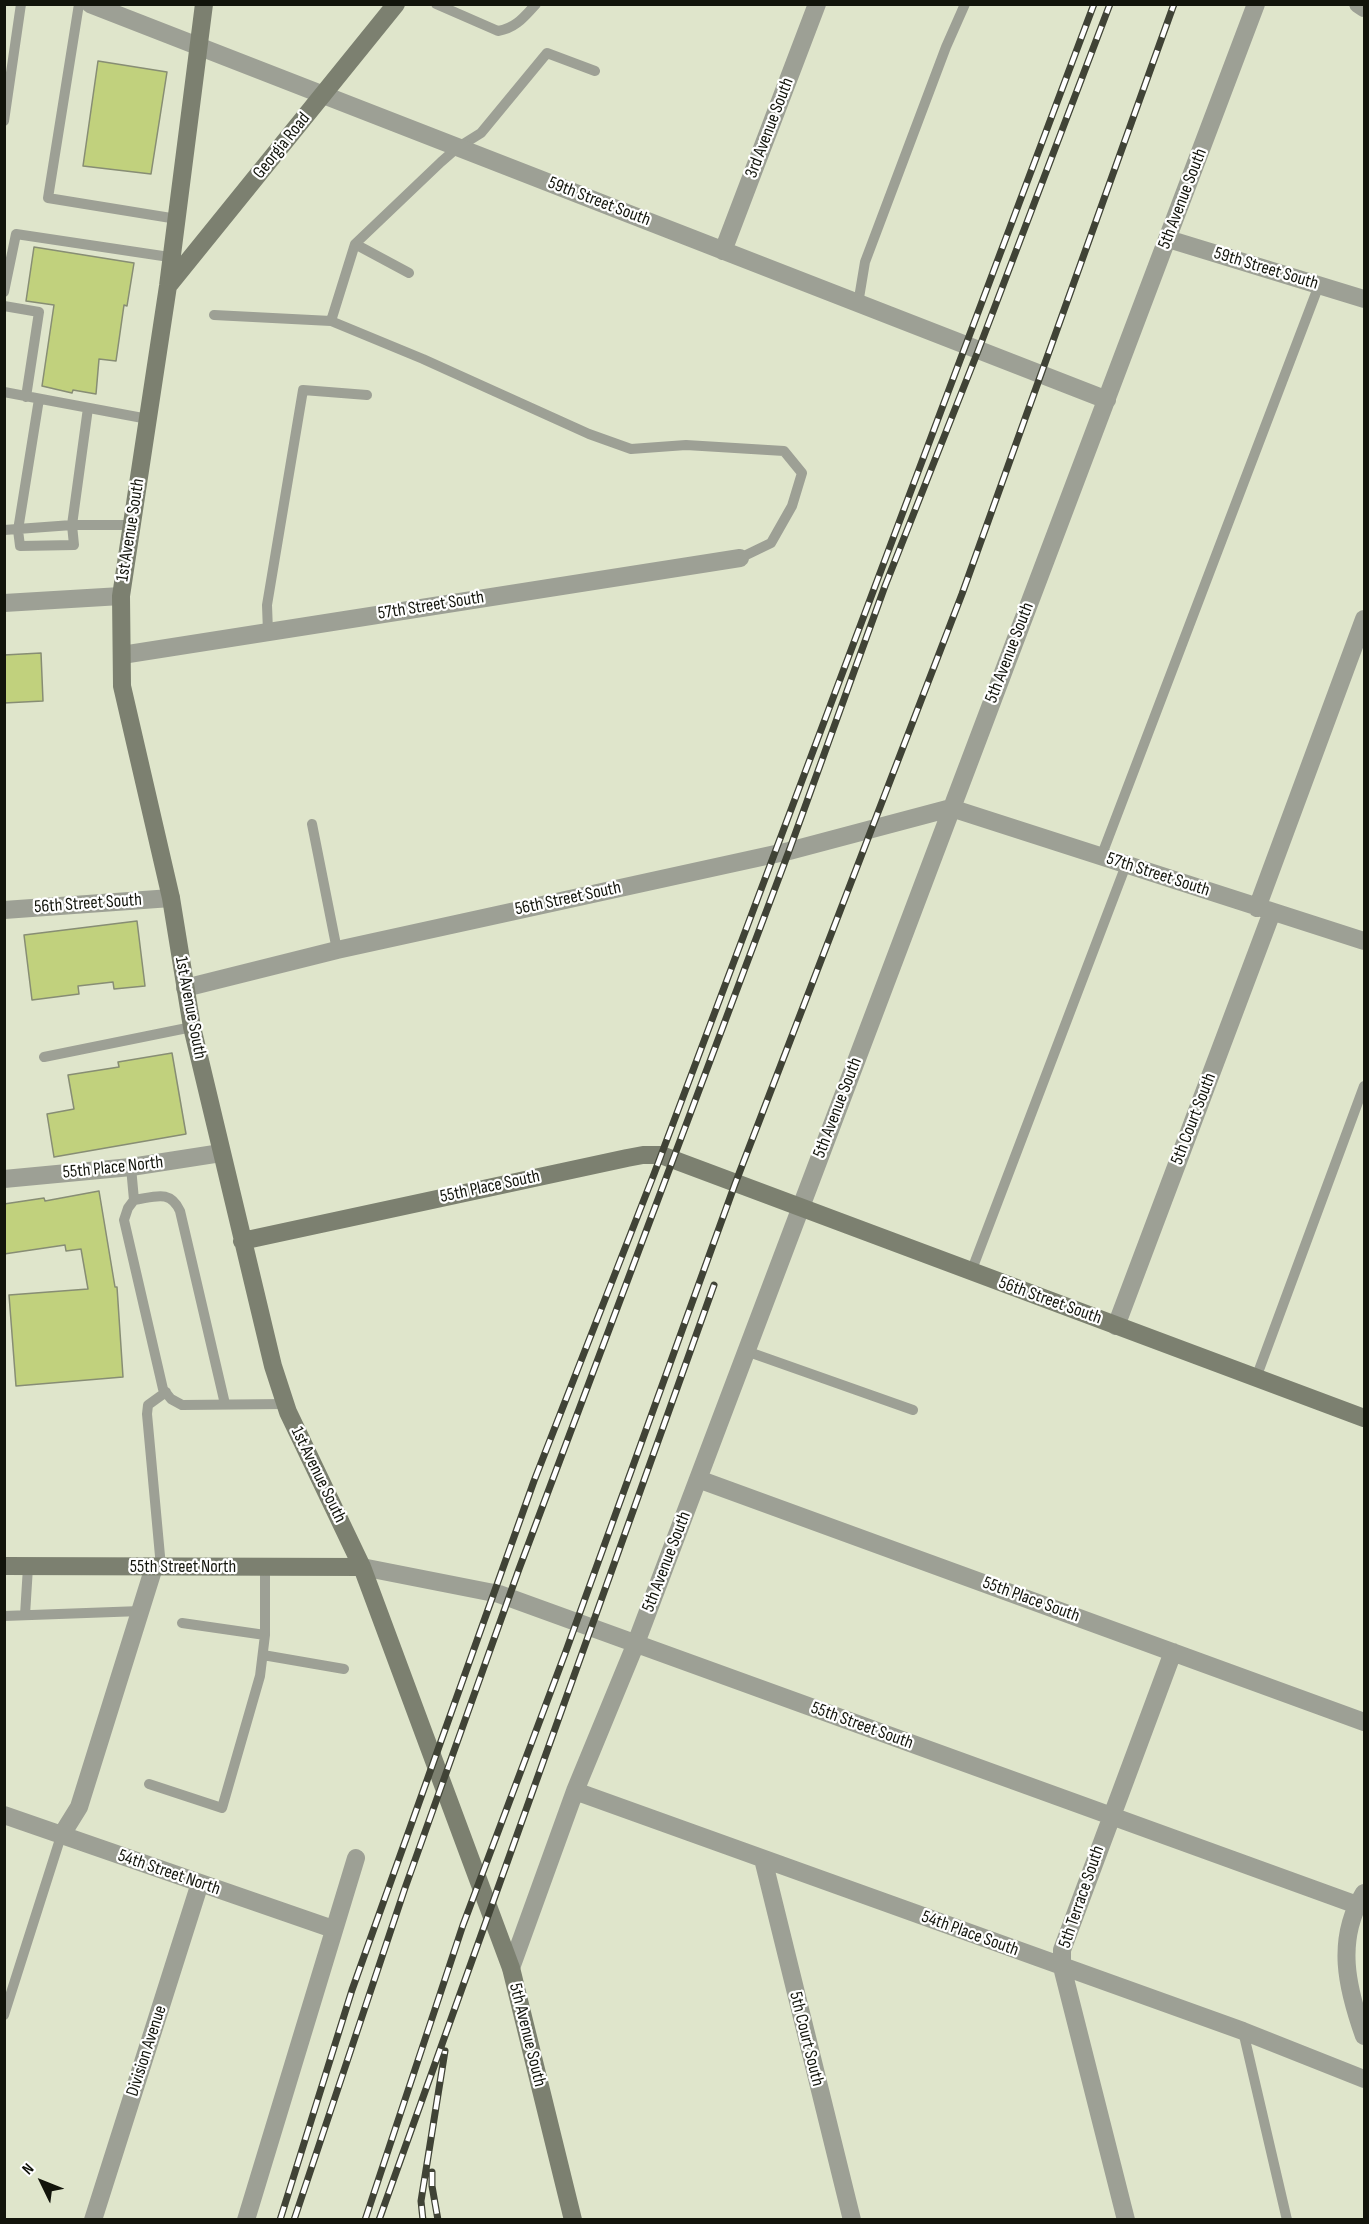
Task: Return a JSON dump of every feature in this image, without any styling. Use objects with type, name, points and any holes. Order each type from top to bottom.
[{"type":"street","name":"59th Street South","points":[[90,4],[198,48],[1107,400]]},
{"type":"street","name":"1st Avenue South","points":[[204,4],[177,219],[181,259],[168,286],[121,596],[122,686],[171,898],[192,1027],[273,1366],[285,1404],[362,1566],[511,1968]]},
{"type":"street","name":"Georgia Road","points":[[181,259],[323,96],[396,4]]},
{"type":"street","name":"3rd Avenue South","points":[[723,251],[817,4]]},
{"type":"street","name":"5th Avenue South","points":[[573,2220],[511,1968],[575,1791],[636,1643],[1256,4]]},
{"type":"street","points":[[1358,4],[1365,8]]},
{"type":"street","name":"59th Street South","points":[[1168,239],[1365,299]]},
{"type":"street","name":"57th Street South","points":[[122,655],[740,558]]},
{"type":"street","points":[[4,603],[121,596]]},
{"type":"street","name":"5th Court South","points":[[1116,1326],[1265,910],[1365,619]]},
{"type":"street","name":"57th Street South","points":[[951,808],[1365,941]]},
{"type":"street","name":"56th Street South","points":[[185,988],[336,950],[789,851],[951,808]]},
{"type":"street","name":"56th Street South","points":[[4,910],[171,898]]},
{"type":"street","name":"55th Place North","points":[[4,1179],[131,1167],[221,1153]]},
{"type":"street","name":"55th Place South","points":[[242,1241],[643,1155],[661,1155],[735,1184]]},
{"type":"street","name":"56th Street South","points":[[735,1184],[1365,1418]]},
{"type":"street","name":"55th Place South","points":[[698,1479],[1365,1722]]},
{"type":"street","name":"55th Street North","points":[[4,1566],[362,1566]]},
{"type":"street","name":"55th Street South","points":[[362,1566],[499,1594],[1111,1817],[1361,1899]]},
{"type":"street","points":[[61,1836],[79,1808],[141,1611],[158,1567]]},
{"type":"street","name":"5th Terrace South","points":[[1126,2220],[1062,1967],[1062,1950],[1173,1652]]},
{"type":"street","name":"54th Place South","points":[[575,1791],[1243,2031],[1365,2079]]},
{"type":"street","name":"54th Street North","points":[[4,1815],[333,1929]]},
{"type":"street","points":[[246,2220],[356,1858]]},
{"type":"street","name":"5th Court South","points":[[763,1859],[852,2220]]},
{"type":"street","name":"Division Avenue","points":[[93,2220],[200,1883]]},
{"type":"street","points":[[1361,1899],[1346,1939],[1348,1984],[1365,2036]]},
{"type":"lane","points":[[4,121],[21,4]]},
{"type":"lane","points":[[79,4],[48,198],[177,219]]},
{"type":"lane","points":[[436,4],[498,31],[509,30],[519,23],[536,4]]},
{"type":"lane","points":[[858,304],[865,262],[946,47],[965,4]]},
{"type":"lane","points":[[331,321],[355,244],[457,148],[481,133],[548,53],[595,70]]},
{"type":"lane","points":[[4,292],[16,234],[181,259]]},
{"type":"lane","points":[[355,244],[409,273]]},
{"type":"lane","points":[[1101,857],[1319,285]]},
{"type":"lane","points":[[4,306],[39,312],[26,397]]},
{"type":"lane","points":[[214,315],[331,321],[423,359],[589,434],[631,449],[686,445],[784,451],[801,473],[792,506],[771,543],[740,558]]},
{"type":"lane","points":[[268,632],[267,605],[303,390],[367,395]]},
{"type":"lane","points":[[4,392],[148,419]]},
{"type":"lane","points":[[39,399],[18,530],[20,546],[74,545],[72,525],[88,408]]},
{"type":"lane","points":[[4,530],[72,525],[132,525]]},
{"type":"lane","points":[[312,825],[336,950]]},
{"type":"lane","points":[[971,1272],[1126,865]]},
{"type":"lane","points":[[44,1057],[192,1027]]},
{"type":"lane","points":[[1256,1378],[1365,1086]]},
{"type":"lane","points":[[131,1167],[134,1200],[124,1220],[166,1392],[171,1399],[182,1405],[285,1404]]},
{"type":"lane","points":[[134,1200],[166,1196],[176,1202],[225,1404]]},
{"type":"lane","points":[[746,1351],[913,1410]]},
{"type":"lane","points":[[158,1567],[147,1414],[148,1405],[166,1392]]},
{"type":"lane","points":[[25,1615],[28,1567]]},
{"type":"lane","points":[[149,1784],[222,1808],[260,1676],[266,1635],[265,1567]]},
{"type":"lane","points":[[4,1616],[141,1611]]},
{"type":"lane","points":[[182,1623],[266,1635]]},
{"type":"lane","points":[[263,1655],[344,1669]]},
{"type":"lane","points":[[4,2015],[61,1836]]},
{"type":"lane","points":[[1243,2031],[1287,2220]]},
{"type":"building","points":[[98,61],[167,72],[151,174],[83,166]]},
{"type":"building","points":[[34,247],[134,263],[127,306],[124,305],[116,361],[99,359],[96,394],[73,390],[72,393],[42,386],[54,305],[26,301]]},
{"type":"building","points":[[41,653],[43,701],[4,703],[4,655]]},
{"type":"building","points":[[137,921],[145,986],[114,989],[113,982],[78,986],[79,994],[32,1000],[24,935]]},
{"type":"building","points":[[172,1053],[186,1134],[54,1157],[47,1114],[74,1109],[68,1075],[119,1067],[118,1062]]},
{"type":"building","points":[[99,1191],[115,1287],[117,1287],[123,1377],[16,1386],[9,1295],[88,1289],[81,1249],[66,1251],[65,1245],[4,1254],[4,1204],[44,1198],[45,1201]]},
{"type":"railway","points":[[280,2220],[352,1990],[534,1481],[654,1174],[1094,4]]},
{"type":"railway","points":[[294,2220],[405,1888],[519,1569],[789,851],[885,586],[978,351],[1110,4]]},
{"type":"railway","points":[[365,2220],[463,1925],[566,1651],[735,1184],[962,594],[1174,4]]},
{"type":"railway","points":[[379,2220],[714,1285]]},
{"type":"railway","points":[[423,2220],[421,2201],[445,2051]]},
{"type":"railway","points":[[432,2172],[438,2220]]}]
